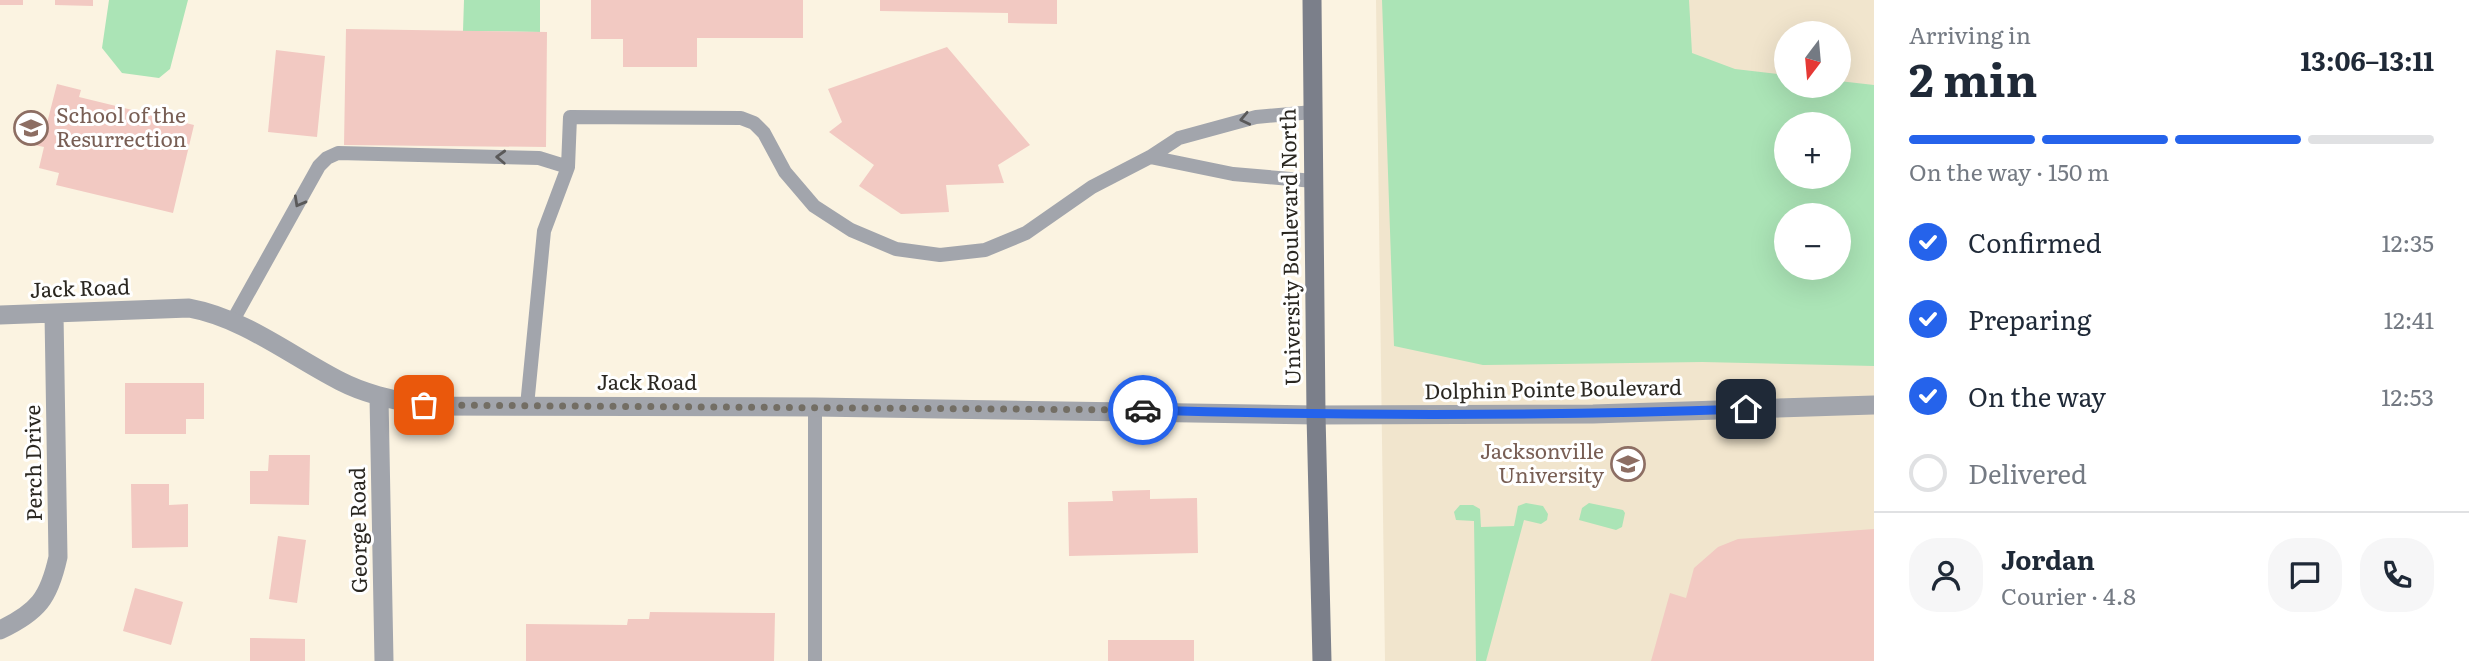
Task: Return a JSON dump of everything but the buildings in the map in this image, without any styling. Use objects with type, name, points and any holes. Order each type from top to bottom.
[{"type":"main road","name":"University Boulevard North","points":[[1312,0],[1316,415],[1322,661]]},
{"type":"street","name":"Jack Road","points":[[0,315],[189,308],[211,312],[342,383],[379,397],[424,405],[815,407],[1316,415]]},
{"type":"street","name":"Perch Drive","points":[[0,630],[37,607],[52,584],[58,557],[54,314]]},
{"type":"street","name":"George Road","points":[[379,397],[384,661]]},
{"type":"street","name":"Dolphin Pointe Boulevard","points":[[1316,415],[1593,414],[1874,405]]},
{"type":"lane","points":[[527,406],[544,231],[568,167],[570,117],[741,118],[754,123],[764,133],[785,172],[814,206],[851,230],[896,250],[940,255],[985,250],[1026,233],[1093,187],[1180,138],[1256,117],[1313,112]]},
{"type":"lane","points":[[232,322],[319,166],[327,158],[338,153],[540,158],[568,167]]},
{"type":"lane","points":[[1150,157],[1233,174],[1314,181]]},
{"type":"lane","points":[[815,407],[815,661]]},
{"type":"shaded area","name":"Jacksonville University","points":[[1376,0],[1874,0],[1874,661],[1385,661]]},
{"type":"green space","points":[[109,0],[188,0],[170,69],[159,78],[122,73],[102,48]]},
{"type":"green space","points":[[464,0],[540,0],[540,32],[463,31]]},
{"type":"green space","points":[[1382,0],[1689,0],[1692,53],[1735,69],[1774,74],[1774,98],[1852,98],[1852,82],[1874,85],[1874,366],[1702,362],[1483,365],[1394,346]]},
{"type":"green space","points":[[1526,503],[1543,506],[1548,514],[1547,520],[1541,524],[1524,520],[1486,661],[1476,661],[1474,521],[1456,520],[1454,512],[1460,505],[1473,505],[1480,509],[1481,527],[1514,526],[1518,506]]},
{"type":"green space","points":[[1589,503],[1623,510],[1625,513],[1622,527],[1616,530],[1579,520],[1582,508]]},
{"type":"way so far","points":[[424,405],[1143,410]]},
{"type":"place","name":"School of the Resurrection","points":[[31,128]]},
{"type":"place","name":"Jacksonville University","points":[[1628,464]]},
{"type":"route","points":[[1143,410],[1316,415],[1482,415],[1746,409]]}]
